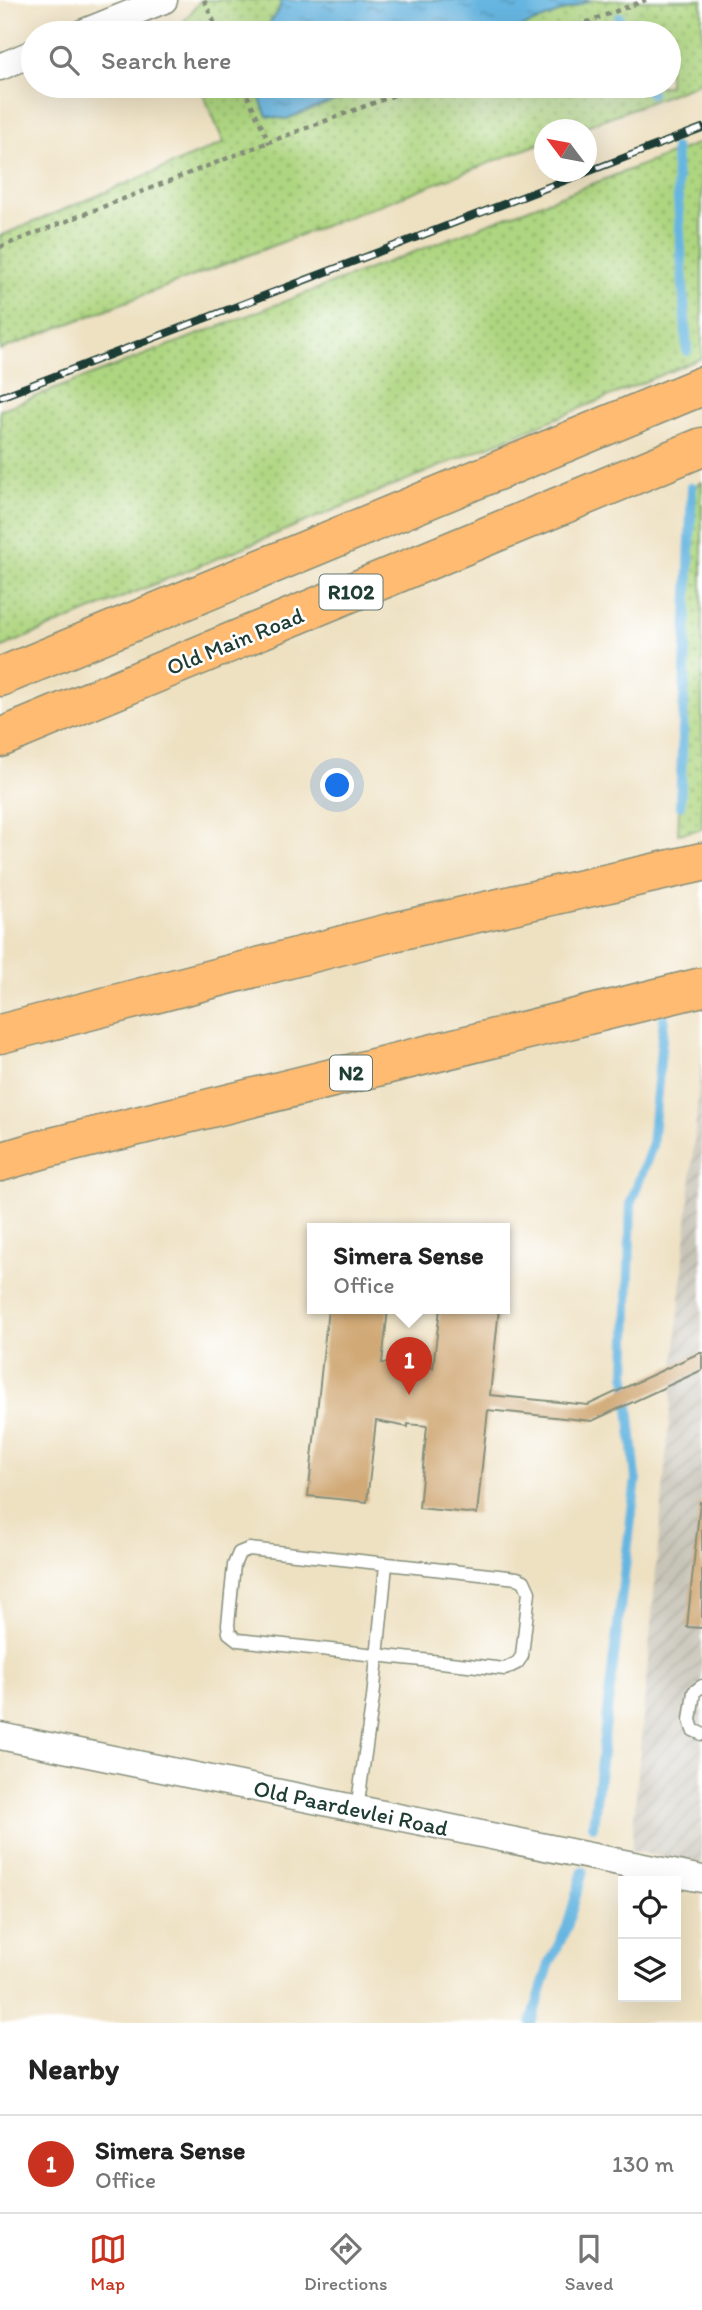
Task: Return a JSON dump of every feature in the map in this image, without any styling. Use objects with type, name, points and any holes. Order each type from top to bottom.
[{"type":"main road","name":"R102","points":[[0,677],[702,386]]},
{"type":"main road","name":"Old Main Road","points":[[0,738],[702,447]]},
{"type":"main road","points":[[0,1034],[388,933],[702,862]]},
{"type":"main road","name":"N2","points":[[0,1162],[702,987]]},
{"type":"street","points":[[112,21],[164,0]]},
{"type":"street","points":[[0,67],[21,58]]},
{"type":"street","name":"Old Paardevlei Road","points":[[0,1736],[702,1879]]},
{"type":"lane","points":[[243,1550],[517,1578],[524,1581],[529,1592],[522,1656],[512,1668],[505,1670],[377,1657],[238,1640],[229,1633],[228,1625],[236,1557],[243,1550]]},
{"type":"lane","points":[[357,1809],[386,1565]]},
{"type":"lane","points":[[702,1686],[694,1692],[690,1720],[693,1730],[702,1734]]},
{"type":"path","points":[[204,0],[214,21]]},
{"type":"path","points":[[590,21],[646,0]]},
{"type":"path","points":[[249,98],[269,142]]},
{"type":"path","points":[[0,247],[387,98]]},
{"type":"shaded area","points":[[702,1064],[702,1864],[631,1851]]},
{"type":"green space","points":[[201,0],[281,0],[279,10],[271,21],[184,21]]},
{"type":"green space","points":[[591,0],[702,0],[702,82],[681,90],[681,21],[538,21]]},
{"type":"green space","points":[[205,98],[260,98],[267,116],[286,119],[341,98],[660,98],[597,122],[597,119],[534,119],[534,146],[0,350],[0,236],[224,143]]},
{"type":"green space","points":[[702,142],[702,358],[0,648],[0,410]]},
{"type":"green space","points":[[702,482],[702,829],[678,834],[692,487]]},
{"type":"water","points":[[281,0],[591,0],[538,21],[271,21],[279,10]]},
{"type":"water","points":[[260,98],[341,98],[286,119],[267,116]]},
{"type":"building","points":[[327,1314],[387,1314],[382,1363],[401,1364],[401,1361],[433,1368],[439,1314],[498,1314],[490,1395],[588,1405],[702,1353],[702,1370],[592,1421],[488,1410],[477,1514],[419,1508],[427,1426],[408,1424],[408,1427],[376,1421],[367,1502],[308,1496]]},
{"type":"building","points":[[702,1502],[702,1628],[687,1627]]},
{"type":"waterway","points":[[619,17],[621,21]]},
{"type":"waterway","points":[[675,148],[687,351]]},
{"type":"waterway","points":[[680,805],[692,487]]},
{"type":"waterway","points":[[593,1826],[636,1479],[626,1375],[631,1202],[652,1146],[664,1017]]},
{"type":"waterway","points":[[531,2023],[549,1965],[567,1927],[583,1871]]},
{"type":"railway","points":[[0,397],[702,128]]},
{"type":"place","name":"Simera Sense","points":[[409,1395]]}]
